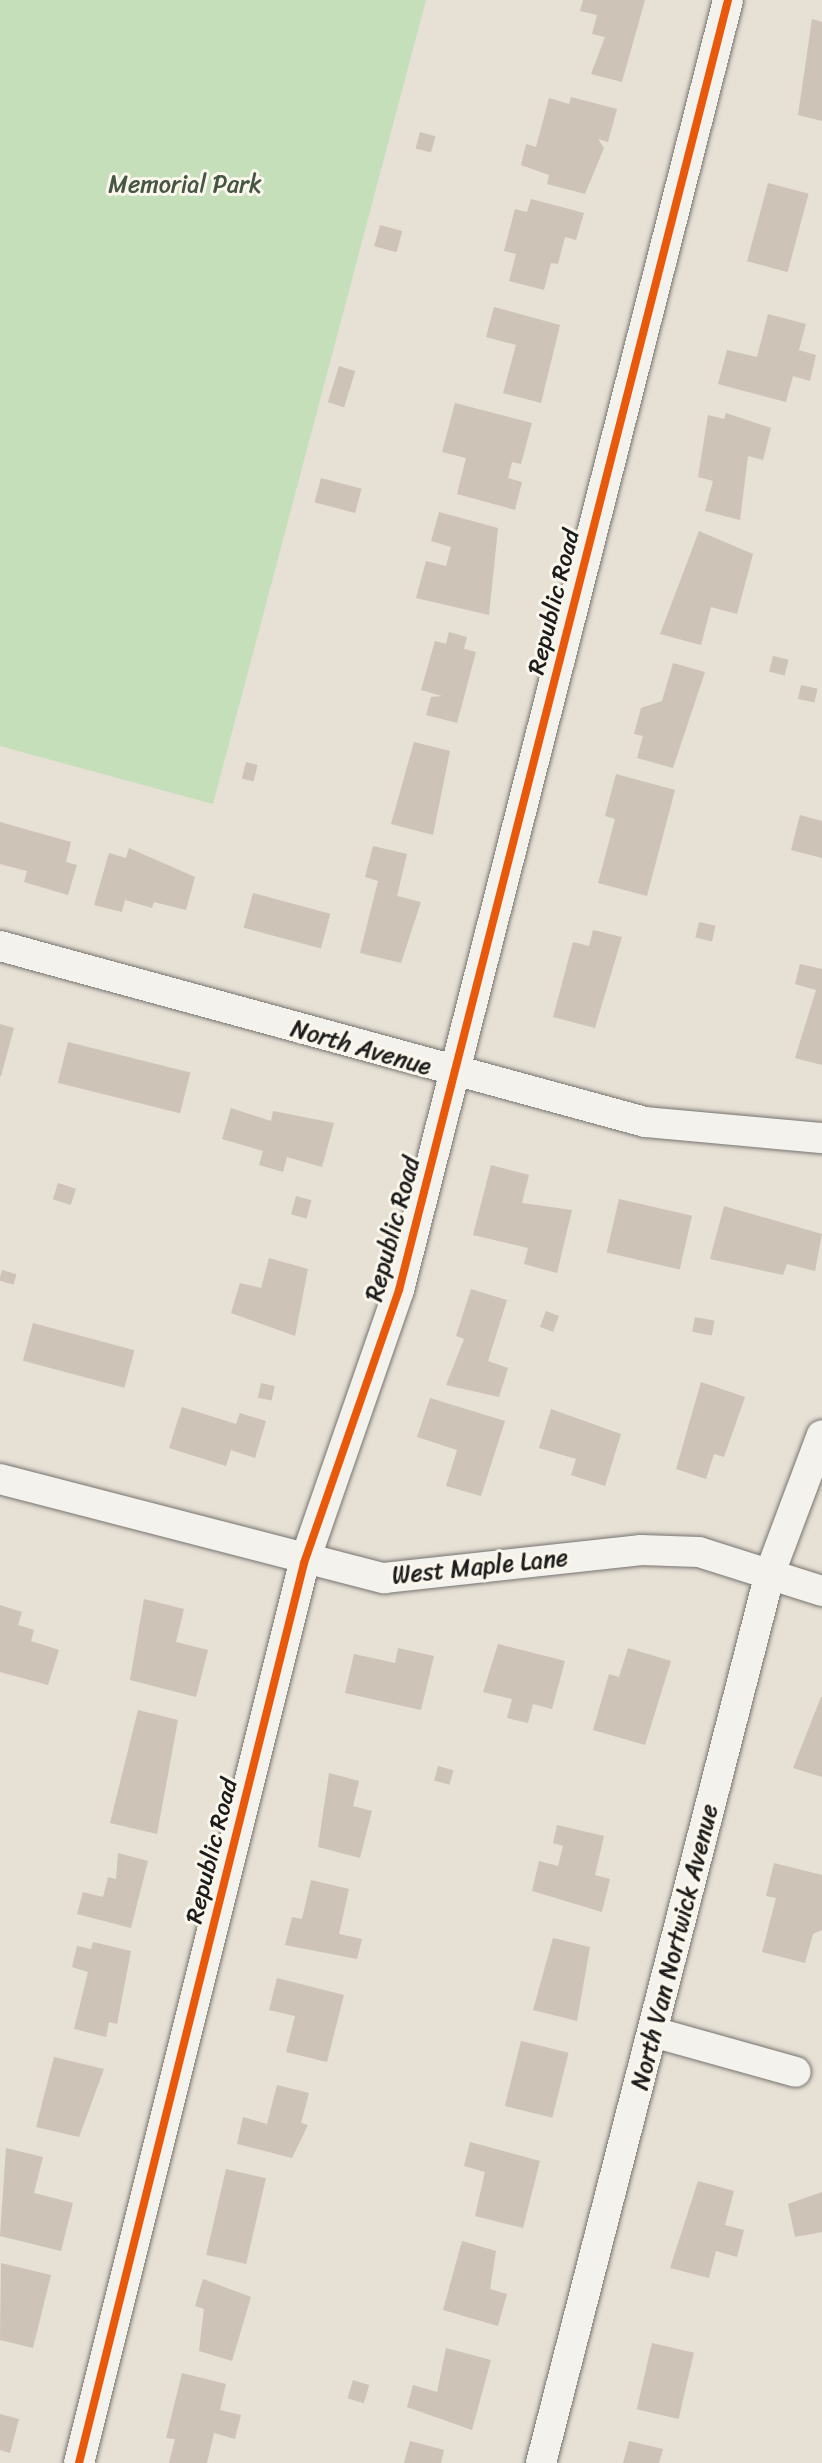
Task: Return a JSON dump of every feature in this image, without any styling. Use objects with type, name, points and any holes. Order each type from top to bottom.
[{"type":"street","name":"Republic Road","points":[[79,2463],[304,1563],[399,1290],[728,0]]},
{"type":"street","name":"North Avenue","points":[[0,946],[455,1074],[645,1122],[822,1138]]},
{"type":"street","name":"North Van Nortwick Avenue","points":[[541,2463],[770,1573],[822,1435]]},
{"type":"street","name":"West Maple Lane","points":[[0,1479],[304,1563],[384,1578],[641,1550],[699,1552],[822,1591]]},
{"type":"street","points":[[653,2032],[796,2072]]},
{"type":"green space","name":"Memorial Park","points":[[0,0],[426,0],[213,804],[0,746]]},
{"type":"building","points":[[583,0],[645,0],[622,82],[591,74],[605,37],[592,34],[597,15],[580,11]]},
{"type":"building","points":[[812,19],[822,22],[822,121],[798,115]]},
{"type":"building","points":[[571,97],[617,109],[608,142],[598,139],[604,148],[585,194],[547,184],[549,175],[521,165],[526,144],[536,147],[549,98],[569,104]]},
{"type":"building","points":[[420,132],[435,136],[431,153],[416,148]]},
{"type":"building","points":[[768,183],[809,194],[788,272],[747,261]]},
{"type":"building","points":[[531,199],[584,213],[576,240],[565,237],[558,264],[551,263],[544,290],[509,281],[516,254],[504,251],[515,209],[527,212]]},
{"type":"building","points":[[380,225],[402,231],[397,252],[374,246]]},
{"type":"building","points":[[494,307],[560,325],[541,403],[503,393],[516,345],[486,337]]},
{"type":"building","points":[[768,314],[806,324],[799,350],[816,355],[810,381],[793,376],[786,402],[718,384],[727,350],[757,357]]},
{"type":"building","points":[[339,366],[355,371],[344,407],[328,402]]},
{"type":"building","points":[[455,403],[532,423],[521,464],[512,462],[508,478],[522,482],[515,510],[457,494],[466,458],[442,452]]},
{"type":"building","points":[[726,413],[771,428],[763,460],[748,456],[740,520],[705,511],[713,481],[698,477],[708,415],[724,419]]},
{"type":"building","points":[[321,478],[362,489],[355,513],[315,502]]},
{"type":"building","points":[[439,512],[498,528],[489,615],[416,598],[426,561],[446,566],[451,547],[431,541]]},
{"type":"building","points":[[699,531],[753,554],[737,614],[711,607],[701,645],[660,634]]},
{"type":"building","points":[[449,632],[467,637],[464,649],[476,652],[457,723],[426,715],[431,697],[442,696],[421,690],[435,641],[446,644]]},
{"type":"building","points":[[773,656],[789,660],[785,675],[769,672]]},
{"type":"building","points":[[673,663],[705,672],[673,768],[637,758],[643,736],[634,734],[641,708],[662,701]]},
{"type":"building","points":[[801,685],[818,689],[814,702],[798,699]]},
{"type":"building","points":[[414,742],[450,751],[433,835],[391,824]]},
{"type":"building","points":[[246,762],[258,765],[254,781],[242,778]]},
{"type":"building","points":[[616,774],[675,790],[647,896],[598,883],[615,819],[605,816]]},
{"type":"building","points":[[800,815],[822,821],[822,858],[791,850]]},
{"type":"building","points":[[0,822],[71,842],[66,862],[77,865],[68,895],[24,882],[27,871],[0,864]]},
{"type":"building","points":[[373,846],[407,854],[397,896],[421,902],[401,963],[360,953],[378,881],[365,877]]},
{"type":"building","points":[[129,848],[195,877],[186,910],[154,902],[152,908],[125,900],[122,912],[94,905],[109,853],[126,858]]},
{"type":"building","points":[[253,893],[330,914],[321,948],[244,928]]},
{"type":"building","points":[[699,922],[716,926],[712,941],[695,938]]},
{"type":"building","points":[[593,930],[622,937],[595,1028],[553,1017],[573,942],[589,946]]},
{"type":"building","points":[[800,964],[822,969],[822,1065],[795,1058],[816,990],[795,984]]},
{"type":"building","points":[[0,1024],[14,1028],[1,1076],[0,1076]]},
{"type":"building","points":[[68,1042],[190,1072],[180,1113],[58,1083]]},
{"type":"building","points":[[231,1108],[271,1121],[273,1111],[334,1123],[322,1167],[287,1157],[283,1172],[259,1165],[263,1151],[222,1139]]},
{"type":"building","points":[[491,1165],[529,1175],[522,1203],[572,1210],[557,1273],[524,1264],[528,1248],[473,1235]]},
{"type":"building","points":[[58,1183],[76,1189],[71,1205],[53,1199]]},
{"type":"building","points":[[296,1196],[311,1200],[307,1218],[291,1214]]},
{"type":"building","points":[[619,1199],[692,1216],[680,1269],[607,1253]]},
{"type":"building","points":[[724,1206],[822,1234],[815,1271],[787,1264],[783,1275],[710,1259]]},
{"type":"building","points":[[269,1258],[308,1269],[295,1336],[231,1313],[240,1283],[261,1288]]},
{"type":"building","points":[[2,1270],[16,1274],[13,1285],[0,1281]]},
{"type":"building","points":[[471,1289],[507,1300],[488,1361],[508,1368],[499,1397],[446,1385],[464,1339],[456,1336]]},
{"type":"building","points":[[546,1311],[559,1316],[553,1332],[540,1327]]},
{"type":"building","points":[[695,1317],[715,1321],[712,1336],[692,1332]]},
{"type":"building","points":[[33,1323],[134,1350],[124,1388],[23,1361]]},
{"type":"building","points":[[701,1382],[745,1397],[724,1457],[714,1454],[706,1479],[676,1469]]},
{"type":"building","points":[[261,1383],[275,1386],[272,1401],[258,1398]]},
{"type":"building","points":[[430,1398],[505,1421],[481,1496],[446,1486],[457,1450],[417,1437]]},
{"type":"building","points":[[182,1407],[236,1424],[240,1413],[266,1421],[255,1458],[231,1450],[226,1466],[169,1448]]},
{"type":"building","points":[[551,1409],[621,1434],[605,1486],[571,1475],[576,1459],[539,1448]]},
{"type":"building","points":[[144,1599],[184,1609],[176,1642],[208,1650],[196,1697],[130,1680]]},
{"type":"building","points":[[0,1605],[22,1612],[18,1625],[34,1630],[31,1641],[59,1650],[48,1685],[0,1672]]},
{"type":"building","points":[[498,1644],[565,1661],[552,1709],[533,1704],[528,1723],[507,1718],[512,1699],[483,1692]]},
{"type":"building","points":[[398,1648],[434,1656],[421,1710],[345,1693],[354,1654],[395,1663]]},
{"type":"building","points":[[628,1648],[671,1661],[645,1745],[593,1730],[609,1674],[619,1677]]},
{"type":"building","points":[[822,1697],[822,1777],[793,1768]]},
{"type":"building","points":[[138,1710],[178,1720],[157,1834],[110,1823]]},
{"type":"building","points":[[438,1766],[453,1770],[450,1785],[434,1780]]},
{"type":"building","points":[[329,1773],[359,1781],[353,1806],[372,1811],[360,1858],[318,1847]]},
{"type":"building","points":[[557,1825],[604,1836],[595,1875],[610,1879],[602,1912],[532,1891],[539,1861],[558,1866],[563,1846],[553,1843]]},
{"type":"building","points":[[118,1853],[148,1861],[131,1928],[77,1914],[83,1892],[103,1897],[108,1877],[116,1879]]},
{"type":"building","points":[[774,1863],[822,1875],[822,1930],[813,1934],[805,1963],[762,1952],[776,1898],[766,1896]]},
{"type":"building","points":[[311,1880],[349,1889],[339,1934],[362,1939],[357,1959],[285,1945],[292,1917],[302,1919]]},
{"type":"building","points":[[553,1938],[590,1947],[577,2021],[533,2010]]},
{"type":"building","points":[[93,1942],[131,1951],[117,2024],[109,2022],[106,2037],[74,2029],[88,1972],[72,1967],[77,1946],[91,1949]]},
{"type":"building","points":[[277,1978],[344,1995],[327,2062],[286,2052],[295,2016],[269,2010]]},
{"type":"building","points":[[521,2041],[569,2053],[552,2118],[505,2106]]},
{"type":"building","points":[[54,2057],[104,2069],[79,2137],[36,2127]]},
{"type":"building","points":[[277,2085],[309,2093],[301,2123],[308,2125],[292,2158],[237,2144],[243,2117],[267,2124]]},
{"type":"building","points":[[470,2142],[540,2161],[523,2228],[475,2216],[485,2172],[464,2166]]},
{"type":"building","points":[[6,2148],[43,2157],[34,2193],[73,2203],[61,2251],[0,2236]]},
{"type":"building","points":[[226,2169],[266,2178],[246,2264],[206,2255]]},
{"type":"building","points":[[698,2181],[734,2191],[725,2225],[744,2230],[737,2257],[716,2251],[709,2278],[670,2268]]},
{"type":"building","points":[[822,2192],[822,2232],[795,2237],[788,2204]]},
{"type":"building","points":[[462,2241],[496,2251],[490,2289],[507,2294],[498,2326],[443,2310]]},
{"type":"building","points":[[1,2263],[51,2275],[33,2348],[0,2340]]},
{"type":"building","points":[[203,2279],[251,2297],[232,2361],[199,2351],[204,2309],[195,2306]]},
{"type":"building","points":[[652,2343],[694,2353],[679,2419],[637,2409]]},
{"type":"building","points":[[446,2348],[491,2360],[472,2430],[407,2407],[413,2385],[437,2392]]},
{"type":"building","points":[[182,2373],[226,2384],[220,2410],[241,2415],[235,2439],[214,2433],[207,2463],[169,2463],[175,2439],[166,2438]]},
{"type":"building","points":[[353,2380],[369,2385],[364,2403],[347,2398]]},
{"type":"building","points":[[0,2414],[19,2419],[10,2453],[0,2450]]},
{"type":"building","points":[[410,2441],[444,2450],[441,2463],[404,2463]]},
{"type":"building","points":[[629,2441],[663,2449],[659,2463],[623,2463]]},
{"type":"cycle path","points":[[79,2463],[304,1563],[399,1290],[728,0]]}]
